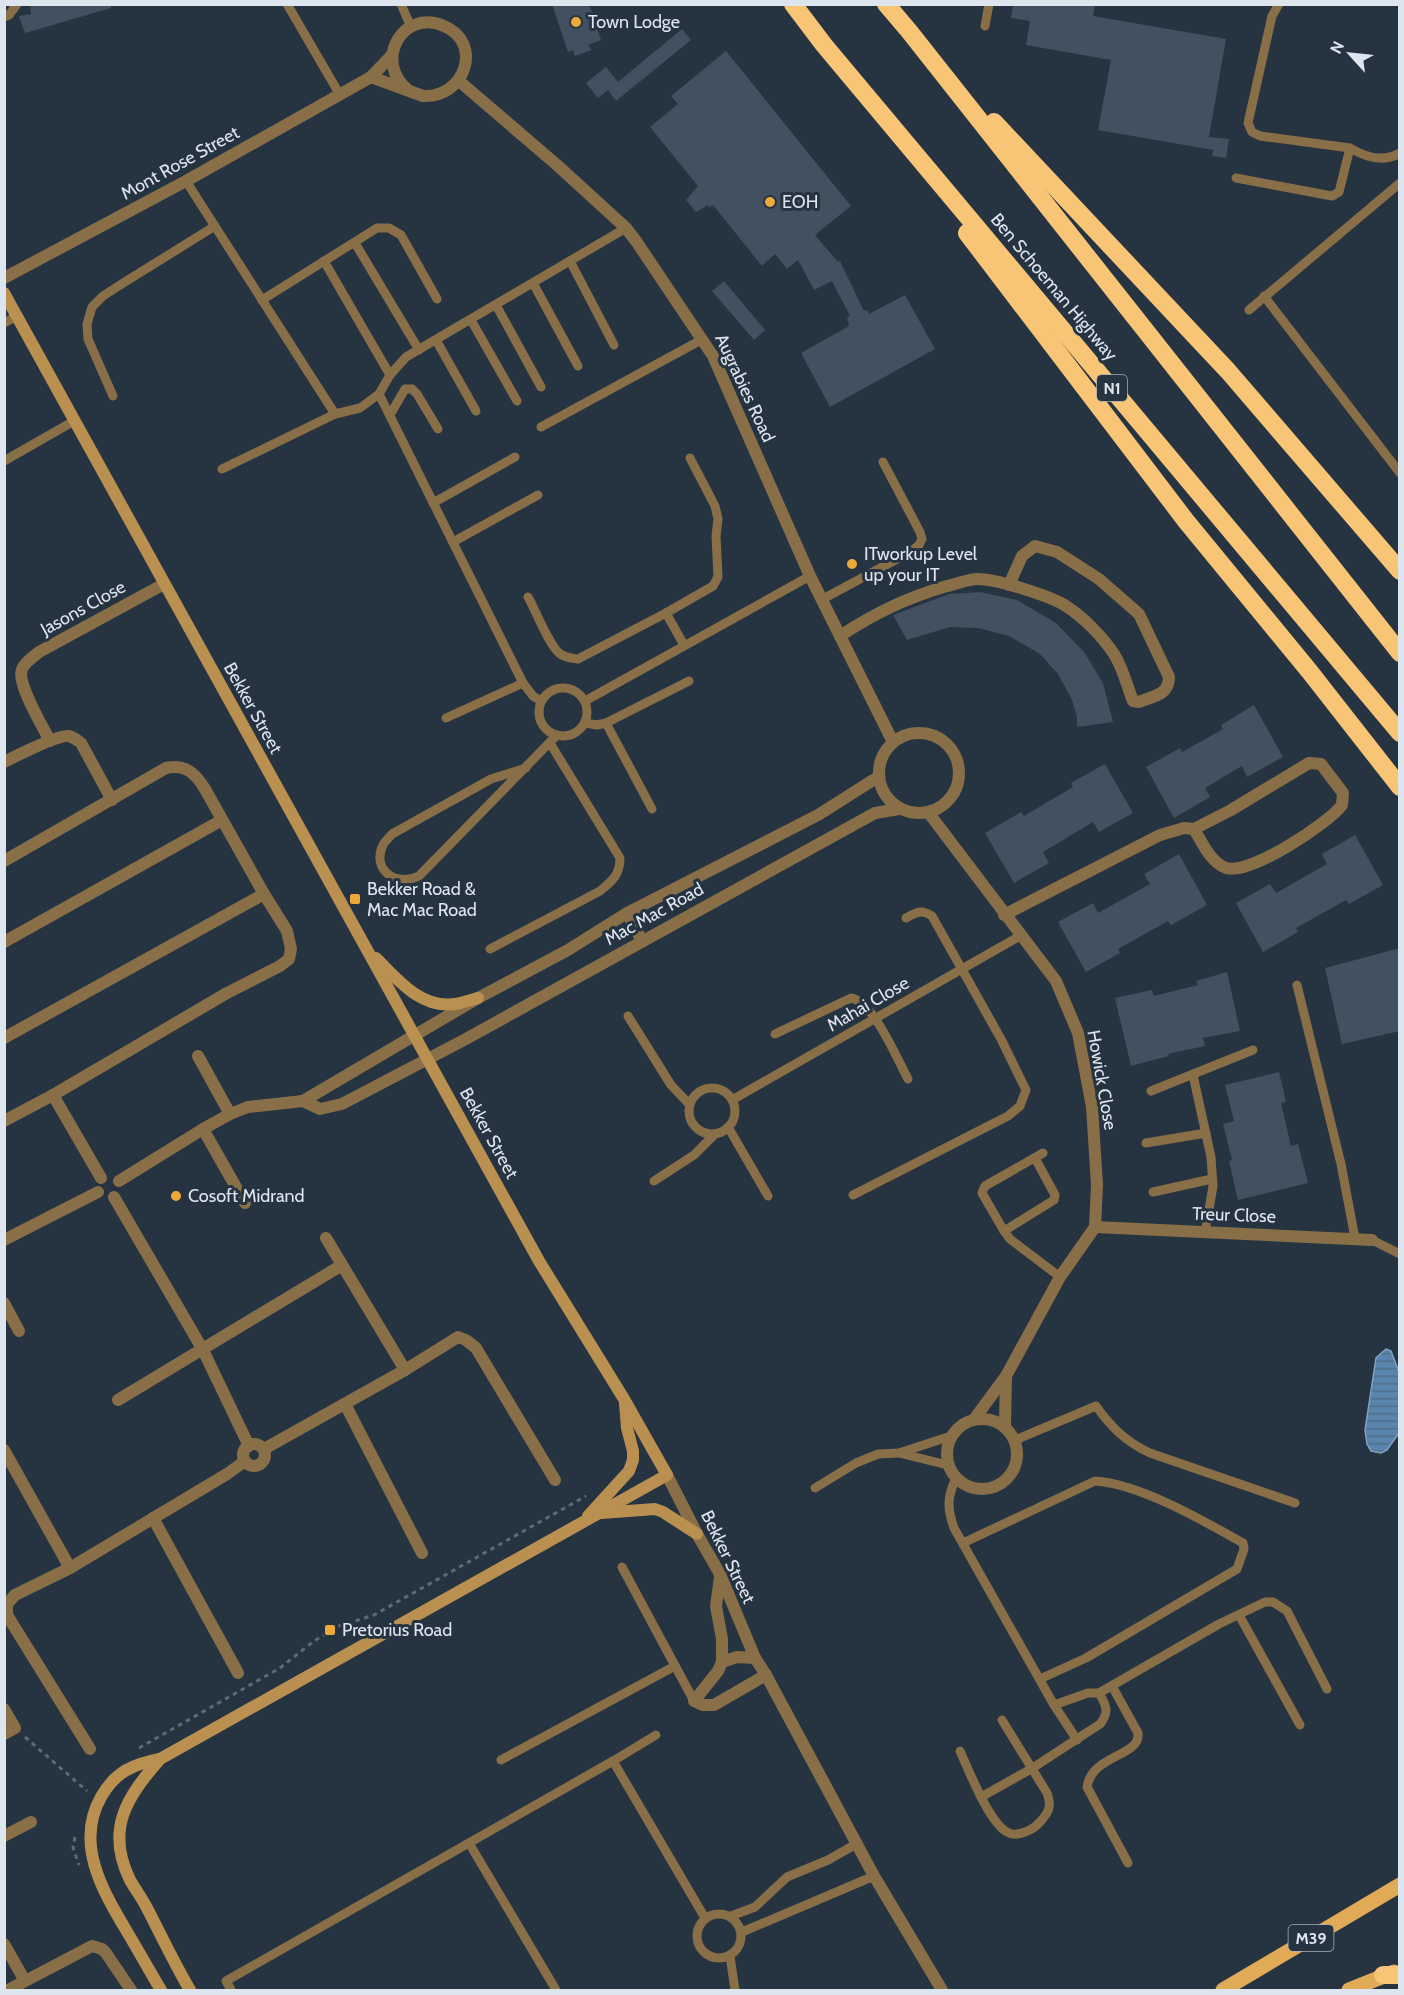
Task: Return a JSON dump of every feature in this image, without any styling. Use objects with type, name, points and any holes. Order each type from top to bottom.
[{"type":"highway","name":"Ben Schoeman Highway","points":[[793,4],[824,45],[1400,733]]},
{"type":"highway","points":[[886,4],[1400,652]]},
{"type":"highway","points":[[909,31],[1228,371],[1400,571]]},
{"type":"highway","points":[[824,45],[1186,521],[1400,780]]},
{"type":"highway","points":[[1310,672],[1400,787]]},
{"type":"main road","name":"M39","points":[[1223,1990],[1400,1885]]},
{"type":"main road","points":[[1349,1990],[1394,1974]]},
{"type":"street","points":[[371,77],[416,94],[431,96],[447,92],[459,81],[465,69],[466,56],[463,44],[446,26],[435,22],[423,22],[411,27],[396,42],[392,55],[394,71],[402,85],[408,90]]},
{"type":"street","name":"Mont Rose Street","points":[[4,278],[186,181],[340,95],[371,77],[392,55]]},
{"type":"street","name":"Augrabies Road","points":[[459,81],[626,228],[703,339],[713,356],[821,600],[893,742]]},
{"type":"street","name":"Bekker Street","points":[[4,293],[539,1261],[624,1399],[667,1475],[720,1574],[755,1658],[874,1876],[942,1990]]},
{"type":"street","points":[[840,636],[873,614],[914,596],[978,579],[1010,585],[1064,605],[1077,615],[1102,639],[1115,656],[1134,701],[1139,702],[1166,691],[1169,677],[1139,614],[1099,579],[1057,552],[1035,546],[1022,556],[1010,585]]},
{"type":"street","name":"Jasons Close","points":[[50,741],[23,685],[22,667],[39,652],[164,584]]},
{"type":"street","points":[[918,733],[931,735],[943,741],[952,751],[958,763],[959,776],[956,790],[938,809],[928,812],[912,814],[899,809],[885,795],[878,777],[879,764],[885,752],[893,742],[905,735],[918,733]]},
{"type":"street","points":[[6,757],[67,735],[81,743],[112,800]]},
{"type":"street","points":[[1004,915],[1160,835],[1184,828],[1194,829],[1231,810],[1309,763],[1320,764],[1343,793],[1342,805],[1323,823],[1271,856],[1245,867],[1227,868],[1215,862],[1194,829]]},
{"type":"street","points":[[4,861],[166,768],[191,770],[198,777],[264,894],[282,921],[290,940],[291,954],[286,963],[227,993],[53,1095],[4,1121]]},
{"type":"street","name":"Mac Mac Road","points":[[303,1101],[627,914],[818,815],[878,777]]},
{"type":"street","name":"Mac Mac Road","points":[[303,1101],[320,1109],[342,1104],[875,813],[899,809]]},
{"type":"street","name":"Howick Close","points":[[928,812],[1056,981],[1078,1033],[1092,1107],[1097,1185],[1095,1227]]},
{"type":"street","points":[[4,942],[222,820]]},
{"type":"street","points":[[4,1038],[264,894]]},
{"type":"street","points":[[627,914],[642,941]]},
{"type":"street","points":[[367,949],[407,989],[425,1000],[454,1004],[478,998]]},
{"type":"street","points":[[198,1056],[230,1114]]},
{"type":"street","points":[[53,1095],[101,1178]]},
{"type":"street","points":[[120,1181],[230,1114],[248,1107],[303,1101]]},
{"type":"street","points":[[203,1129],[245,1203]]},
{"type":"street","points":[[98,1192],[98,1182],[101,1178],[111,1175],[120,1181]]},
{"type":"street","points":[[98,1192],[106,1198],[114,1197],[120,1192],[120,1181]]},
{"type":"street","points":[[4,1240],[98,1192]]},
{"type":"street","points":[[114,1197],[202,1350],[249,1446]]},
{"type":"street","points":[[975,1418],[1006,1376],[1060,1277],[1095,1227]]},
{"type":"street","name":"Treur Close","points":[[1095,1227],[1372,1240]]},
{"type":"street","points":[[326,1238],[405,1370]]},
{"type":"street","points":[[118,1400],[342,1265]]},
{"type":"street","points":[[4,1303],[19,1331]]},
{"type":"street","points":[[264,1449],[405,1370],[458,1337],[476,1348],[555,1480]]},
{"type":"street","points":[[1005,1426],[1006,1376]]},
{"type":"street","points":[[582,1522],[616,1487],[629,1471],[633,1460],[624,1399]]},
{"type":"street","points":[[345,1404],[422,1553]]},
{"type":"street","points":[[975,1418],[990,1418],[1005,1426],[1015,1440],[1018,1456],[1013,1472],[1002,1484],[986,1490],[970,1487],[956,1478],[948,1465],[947,1450],[951,1436],[961,1425],[975,1418]]},
{"type":"street","points":[[256,1444],[264,1449],[265,1459],[258,1466],[253,1467],[245,1461],[244,1452],[249,1446],[256,1444]]},
{"type":"street","points":[[4,1450],[70,1568]]},
{"type":"street","points":[[90,1749],[7,1615],[8,1604],[15,1595],[70,1568],[245,1461]]},
{"type":"street","points":[[161,1990],[116,1914],[95,1871],[90,1826],[96,1806],[111,1782],[122,1771],[138,1763],[160,1759],[667,1475]]},
{"type":"street","points":[[599,1513],[655,1509],[697,1534]]},
{"type":"street","points":[[153,1518],[238,1673]]},
{"type":"street","points":[[720,1574],[716,1606],[722,1639],[722,1662],[718,1671],[694,1701],[703,1705],[714,1705],[766,1676]]},
{"type":"street","points":[[722,1662],[737,1657],[755,1658]]},
{"type":"street","points":[[4,1709],[10,1731]]},
{"type":"street","points":[[160,1759],[140,1782],[127,1802],[121,1822],[119,1841],[122,1858],[130,1879],[190,1990]]},
{"type":"street","points":[[4,1836],[31,1822]]},
{"type":"street","points":[[4,1944],[25,1981]]},
{"type":"street","points":[[8,1990],[92,1946],[106,1953],[130,1990]]},
{"type":"lane","points":[[4,17],[9,15],[17,4]]},
{"type":"lane","points":[[287,4],[340,95]]},
{"type":"lane","points":[[401,4],[411,27]]},
{"type":"lane","points":[[985,26],[989,4]]},
{"type":"lane","points":[[1279,4],[1272,16],[1248,123],[1252,132],[1260,136],[1350,148],[1361,155],[1375,158],[1392,158],[1400,153]]},
{"type":"lane","points":[[1236,178],[1332,196],[1339,192],[1350,148]]},
{"type":"lane","points":[[186,181],[336,414]]},
{"type":"lane","points":[[1249,310],[1400,183]]},
{"type":"lane","points":[[113,396],[88,339],[87,324],[92,307],[103,296],[215,226]]},
{"type":"lane","points":[[262,300],[377,228],[388,228],[400,235],[437,299]]},
{"type":"lane","points":[[222,469],[336,414],[360,408],[379,394],[390,375],[406,357],[626,228]]},
{"type":"lane","points":[[355,243],[419,350]]},
{"type":"lane","points":[[324,261],[390,375]]},
{"type":"lane","points":[[570,261],[614,345]]},
{"type":"lane","points":[[532,283],[578,366]]},
{"type":"lane","points":[[1264,296],[1400,474]]},
{"type":"lane","points":[[496,304],[542,387]]},
{"type":"lane","points":[[4,323],[17,316]]},
{"type":"lane","points":[[471,320],[517,401]]},
{"type":"lane","points":[[541,427],[703,339]]},
{"type":"lane","points":[[436,340],[476,411]]},
{"type":"lane","points":[[390,415],[405,389],[412,389],[438,429]]},
{"type":"lane","points":[[379,394],[523,683],[533,696],[541,701]]},
{"type":"lane","points":[[4,461],[74,421]]},
{"type":"lane","points":[[433,503],[516,457]]},
{"type":"lane","points":[[528,597],[560,654],[568,658],[578,658],[713,586],[718,577],[716,536],[718,519],[715,506],[690,458]]},
{"type":"lane","points":[[821,600],[910,552],[922,540],[882,462]]},
{"type":"lane","points":[[453,542],[538,495]]},
{"type":"lane","points":[[585,701],[810,576]]},
{"type":"lane","points":[[666,613],[684,645]]},
{"type":"lane","points":[[585,723],[597,725],[606,723],[689,681]]},
{"type":"lane","points":[[446,717],[523,683]]},
{"type":"lane","points":[[558,688],[568,688],[578,693],[585,701],[587,712],[585,723],[578,731],[568,736],[548,731],[541,722],[539,712],[541,701],[548,693],[558,688]]},
{"type":"lane","points":[[606,723],[651,809]]},
{"type":"lane","points":[[525,768],[491,779],[392,834],[383,845],[380,859],[383,871],[397,880],[408,881],[418,876],[550,743],[557,735]]},
{"type":"lane","points":[[489,949],[600,891],[614,880],[620,869],[620,858],[550,743]]},
{"type":"lane","points":[[853,1195],[991,1127],[1014,1112],[1025,1097],[1026,1090],[932,916],[924,911],[918,911],[906,918]]},
{"type":"lane","name":"Mahai Close","points":[[732,1100],[1020,936]]},
{"type":"lane","points":[[1297,985],[1341,1164],[1355,1238]]},
{"type":"lane","points":[[775,1034],[851,998],[861,1001],[875,1019],[908,1079]]},
{"type":"lane","points":[[628,1016],[671,1085],[690,1105]]},
{"type":"lane","points":[[1151,1091],[1253,1050]]},
{"type":"lane","points":[[1192,1075],[1211,1157],[1212,1179],[1205,1232]]},
{"type":"lane","points":[[654,1181],[694,1155],[715,1134],[728,1127],[734,1114],[732,1100],[726,1093],[709,1088],[701,1091],[690,1105],[689,1114],[692,1123],[698,1129],[706,1134],[715,1134]]},
{"type":"lane","points":[[728,1127],[768,1196]]},
{"type":"lane","points":[[1146,1143],[1206,1133]]},
{"type":"lane","points":[[1004,1231],[1054,1200],[1055,1195],[1039,1155],[985,1186],[982,1193],[1004,1231],[1010,1239],[1060,1277]]},
{"type":"lane","points":[[1154,1192],[1212,1179]]},
{"type":"lane","points":[[1372,1240],[1400,1254]]},
{"type":"lane","points":[[1015,1440],[1096,1406],[1109,1424],[1132,1444],[1150,1453],[1295,1503]]},
{"type":"lane","points":[[815,1488],[863,1460],[879,1454],[900,1453],[951,1436]]},
{"type":"lane","points":[[900,1453],[948,1465]]},
{"type":"lane","points":[[956,1478],[947,1504],[954,1528],[1054,1705],[1077,1740]]},
{"type":"lane","points":[[963,1543],[1095,1480],[1137,1490],[1243,1543],[1244,1550],[1237,1569],[1086,1658],[1041,1679]]},
{"type":"lane","points":[[622,1566],[694,1701]]},
{"type":"lane","points":[[1054,1705],[1088,1693],[1099,1693],[1265,1602],[1273,1602],[1287,1611],[1327,1689]]},
{"type":"lane","points":[[1239,1615],[1300,1725]]},
{"type":"lane","points":[[501,1760],[675,1666]]},
{"type":"lane","points":[[1112,1686],[1138,1733],[1139,1740],[1136,1746],[1104,1762],[1093,1772],[1087,1787],[1128,1863]]},
{"type":"lane","points":[[981,1797],[1031,1769],[1100,1724],[1107,1710],[1099,1693]]},
{"type":"lane","points":[[960,1751],[981,1797],[998,1824],[1006,1832],[1018,1834],[1036,1826],[1050,1810],[1050,1800],[1002,1720]]},
{"type":"lane","points":[[231,1990],[226,1981],[656,1735]]},
{"type":"lane","points":[[612,1761],[705,1918]]},
{"type":"lane","points":[[469,1843],[556,1990]]},
{"type":"lane","points":[[731,1916],[755,1907],[787,1877],[828,1860],[858,1843]]},
{"type":"lane","points":[[742,1932],[874,1876]]},
{"type":"lane","points":[[723,1913],[731,1916],[738,1923],[742,1932],[741,1941],[737,1950],[730,1956],[711,1957],[703,1952],[698,1944],[697,1935],[699,1926],[705,1918],[723,1913]]},
{"type":"lane","points":[[730,1956],[735,1990]]},
{"type":"path","points":[[132,1752],[280,1668],[314,1641],[339,1626],[374,1615],[596,1491]]},
{"type":"path","points":[[10,1731],[87,1791],[93,1786]]},
{"type":"water","points":[[1386,1349],[1391,1351],[1399,1372],[1399,1433],[1387,1450],[1381,1453],[1371,1451],[1367,1444],[1365,1430],[1376,1358]]},
{"type":"building","points":[[30,4],[111,4],[111,8],[25,33],[19,16],[31,14]]},
{"type":"building","name":"Town Lodge","points":[[552,4],[589,4],[601,40],[588,45],[592,50],[575,56],[573,50],[568,52]]},
{"type":"building","points":[[1013,4],[1095,4],[1093,16],[1226,39],[1209,137],[1229,139],[1226,158],[1212,156],[1213,150],[1098,130],[1111,60],[1026,45],[1030,21],[1011,18]]},
{"type":"building","points":[[682,29],[691,40],[616,101],[608,90],[598,98],[586,83],[606,67],[618,82]]},
{"type":"building","points":[[726,51],[851,206],[815,235],[838,262],[840,261],[863,309],[869,314],[905,295],[935,349],[830,407],[801,353],[849,326],[847,318],[850,316],[832,281],[814,290],[798,260],[787,269],[775,254],[762,266],[713,205],[709,208],[708,205],[696,212],[686,200],[698,186],[650,127],[678,104],[671,96]]},
{"type":"building","points":[[724,281],[765,330],[754,340],[712,291]]},
{"type":"building","points":[[980,592],[1017,600],[1056,623],[1084,652],[1103,683],[1113,722],[1077,727],[1077,717],[1072,700],[1058,674],[1040,654],[1009,636],[978,628],[950,627],[907,640],[893,615],[949,594]]},
{"type":"building","points":[[1254,705],[1283,757],[1247,777],[1242,766],[1205,788],[1210,797],[1174,818],[1146,767],[1180,748],[1182,752],[1223,729],[1221,725]]},
{"type":"building","points":[[1105,764],[1133,813],[1099,832],[1093,822],[1043,852],[1049,863],[1014,883],[985,833],[1021,812],[1024,816],[1073,787],[1071,783]]},
{"type":"building","points":[[1355,835],[1383,885],[1349,904],[1346,900],[1296,928],[1298,932],[1263,952],[1236,903],[1270,884],[1276,893],[1327,864],[1322,854]]},
{"type":"building","points":[[1179,854],[1207,905],[1171,925],[1168,921],[1118,949],[1120,953],[1086,972],[1058,922],[1093,903],[1098,913],[1150,884],[1144,874]]},
{"type":"building","points":[[1400,948],[1400,1031],[1342,1044],[1325,968]]},
{"type":"building","points":[[1227,972],[1240,1031],[1203,1038],[1205,1046],[1168,1054],[1169,1056],[1131,1066],[1115,998],[1152,990],[1154,996],[1198,985],[1196,981]]},
{"type":"building","points":[[1279,1072],[1286,1102],[1281,1103],[1291,1146],[1298,1144],[1308,1183],[1238,1200],[1229,1161],[1232,1160],[1223,1124],[1234,1121],[1225,1085]]},
{"type":"place","name":"Town Lodge","points":[[576,22]]},
{"type":"place","name":"EOH","points":[[770,202]]},
{"type":"place","name":"ITworkup Level up your IT","points":[[852,564]]},
{"type":"place","name":"Bekker Road & Mac Mac Road","points":[[355,899]]},
{"type":"place","name":"Cosoft Midrand","points":[[176,1196]]},
{"type":"place","name":"Pretorius Road","points":[[330,1630]]}]
